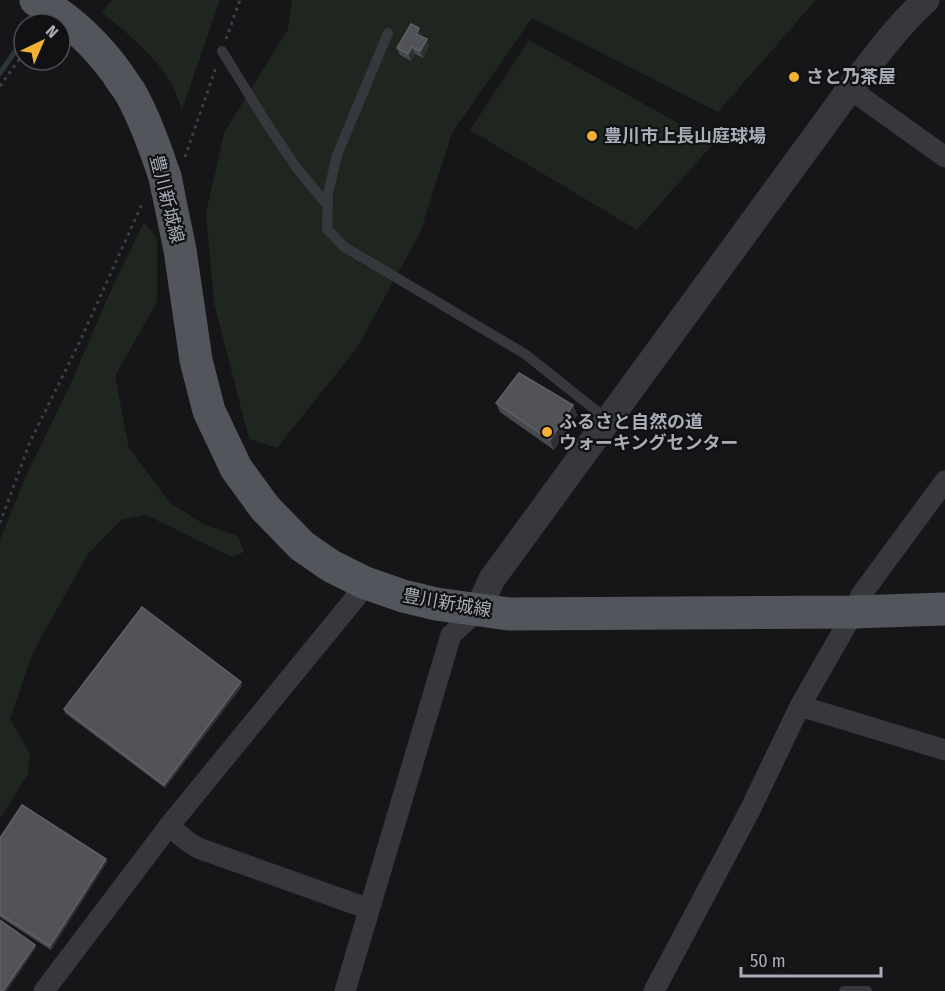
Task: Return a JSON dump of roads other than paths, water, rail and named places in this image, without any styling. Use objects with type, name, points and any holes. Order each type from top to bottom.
[{"type":"main road","name":"豊川新城線","points":[[36,0],[54,10],[80,31],[106,58],[129,90],[147,127],[165,180],[180,250],[196,360],[209,411],[236,468],[265,508],[302,546],[331,566],[363,582],[425,602],[508,614],[853,612],[945,609]]},
{"type":"street","points":[[345,991],[451,634],[477,610],[492,579],[850,89],[889,40],[926,0]]},
{"type":"street","points":[[850,89],[945,157]]},
{"type":"street","points":[[654,991],[750,810],[800,706],[848,624],[861,595],[945,481]]},
{"type":"street","points":[[44,991],[169,826],[357,596],[363,582]]},
{"type":"street","points":[[800,706],[945,750]]},
{"type":"street","points":[[169,826],[198,848],[369,909]]},
{"type":"lane","points":[[387,33],[336,155],[328,194],[327,228],[343,246],[525,354],[608,420]]},
{"type":"lane","points":[[222,51],[296,167],[328,206]]},
{"type":"lane","points":[[844,991],[867,991]]},
{"type":"waterway","points":[[0,73],[12,56]]},
{"type":"place","name":"さと乃茶屋","points":[[794,77]]},
{"type":"place","name":"豊川市上長山庭球場","points":[[592,136]]},
{"type":"place","name":"ふるさと自然の道 ウォーキングセンター","points":[[547,432]]}]
